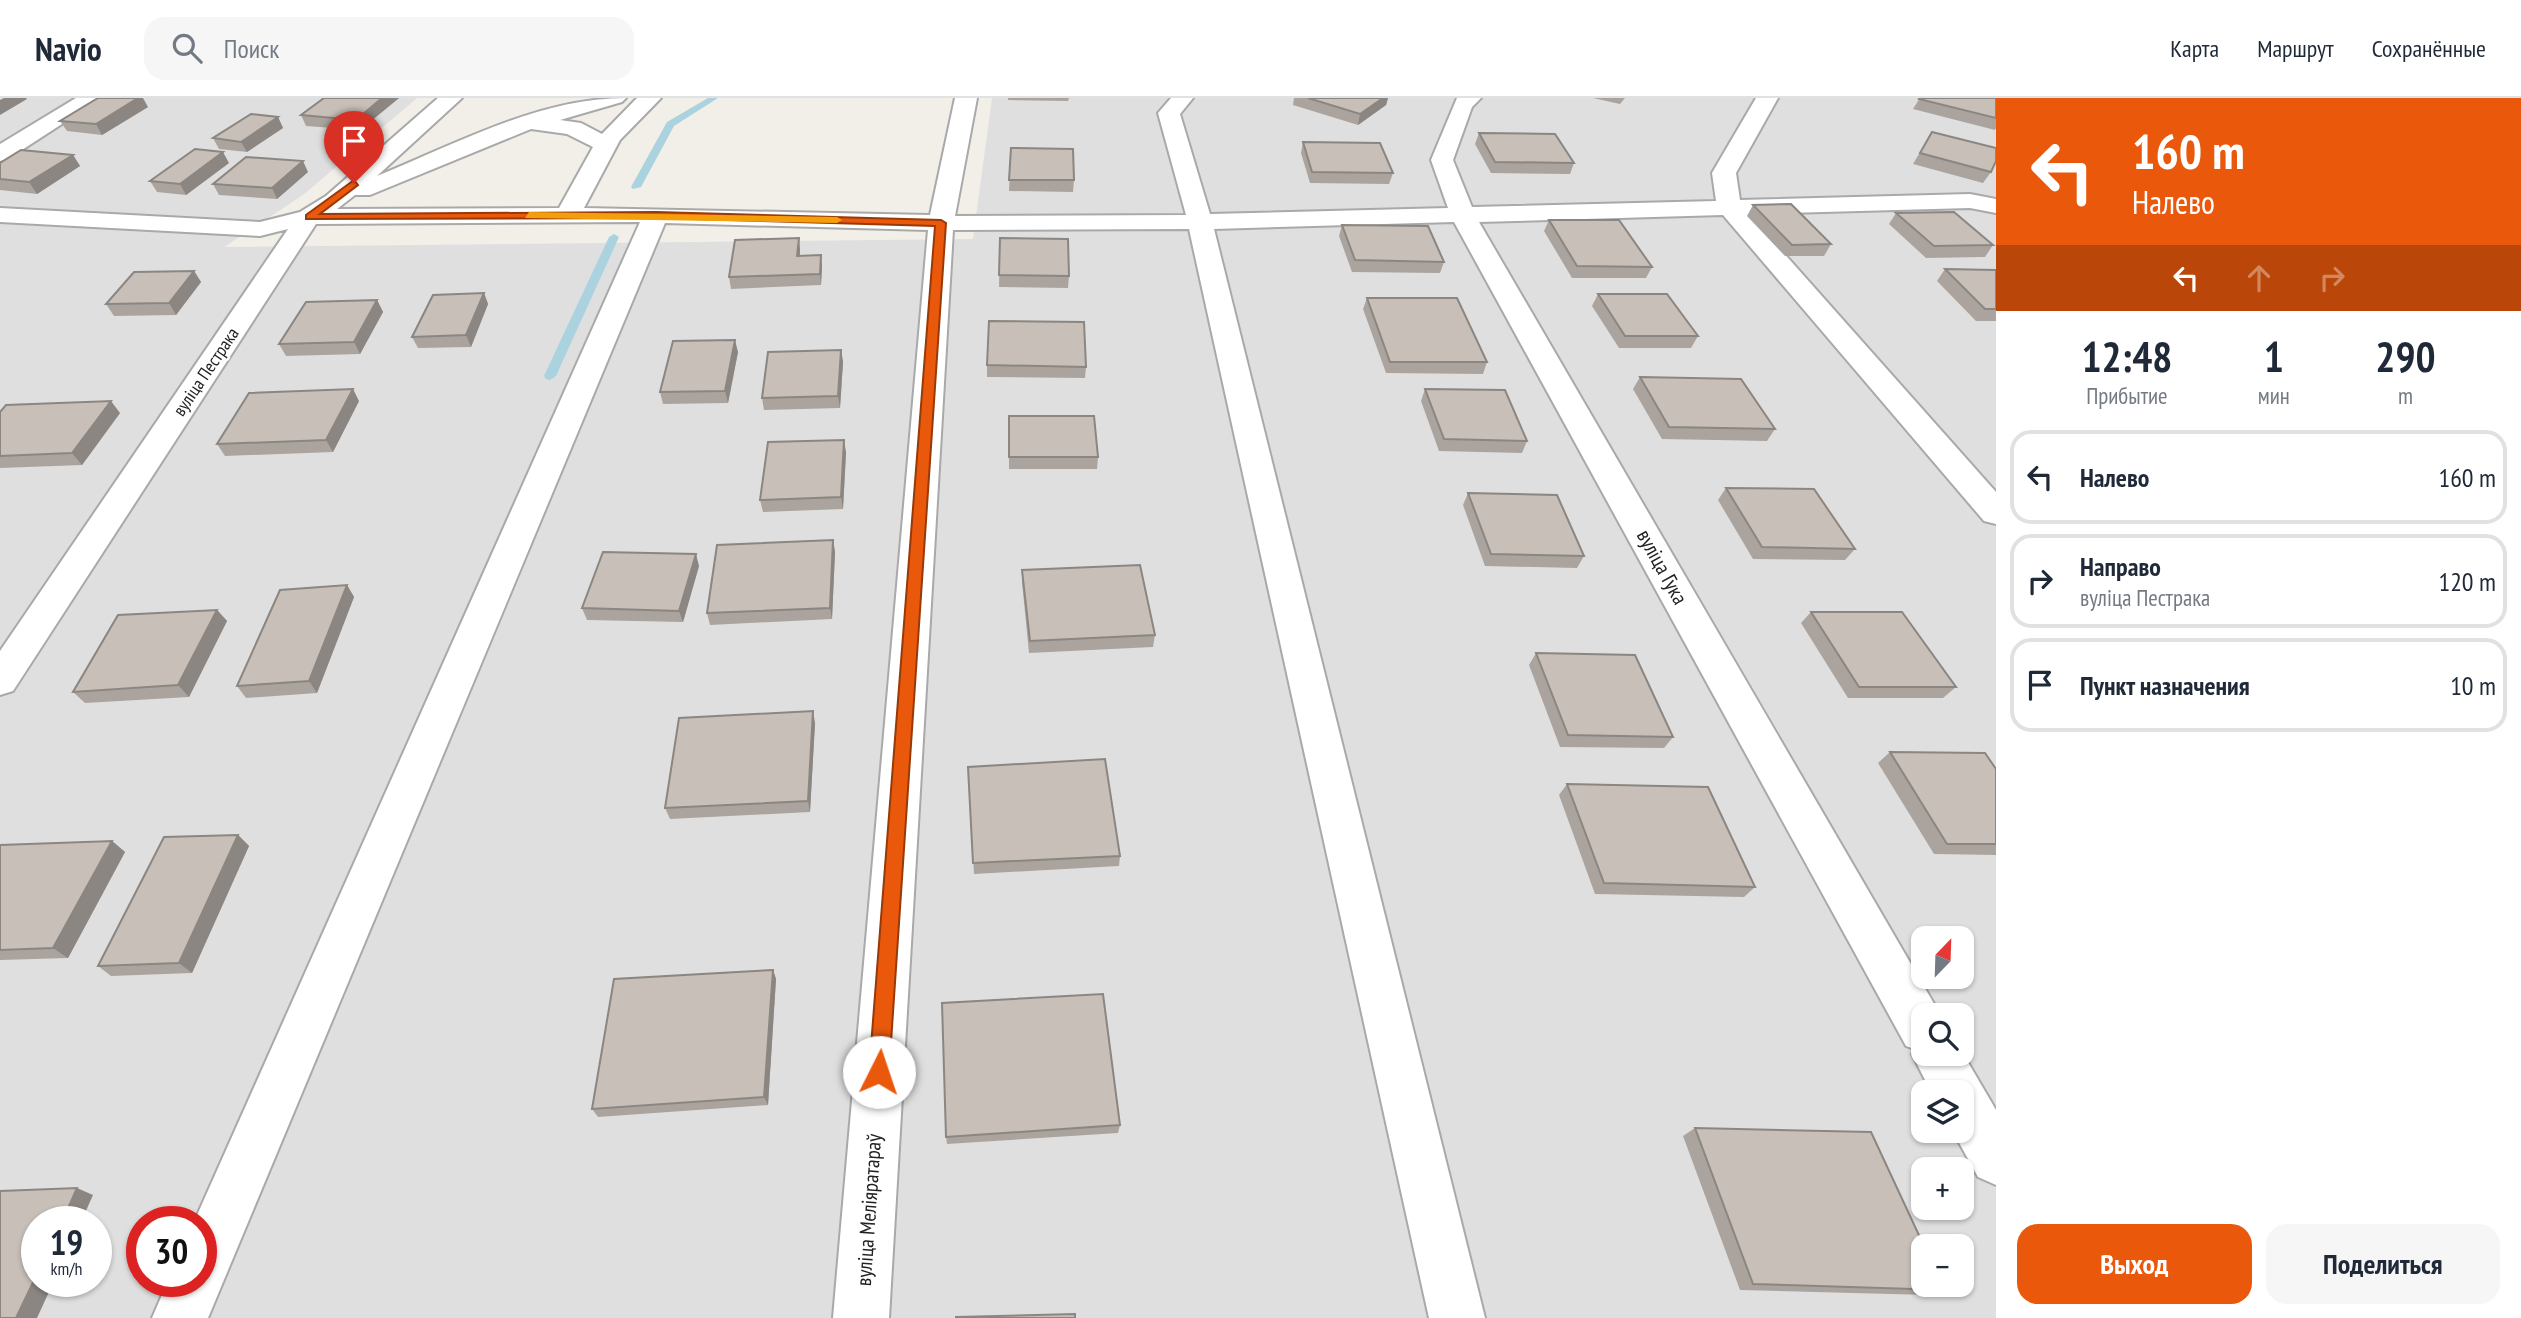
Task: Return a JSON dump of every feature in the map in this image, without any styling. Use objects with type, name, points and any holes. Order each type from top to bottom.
[{"type":"street","points":[[0,154],[91,98]]},
{"type":"street","points":[[334,201],[528,122],[615,98]]},
{"type":"street","points":[[568,215],[603,144],[637,107],[650,98]]},
{"type":"street","name":"вуліца Меліяратараў","points":[[861,1318],[941,223],[966,98]]},
{"type":"street","points":[[1182,98],[1169,113],[1200,222],[1457,1318]]},
{"type":"street","name":"вуліца Гука","points":[[1470,98],[1462,104],[1442,160],[1462,214],[1911,1009]]},
{"type":"street","points":[[1767,98],[1724,173],[1729,207],[1996,513]]},
{"type":"street","name":"вуліца Пестрака","points":[[0,681],[309,217],[334,201],[449,108]]},
{"type":"street","points":[[488,117],[573,128],[603,144]]},
{"type":"street","points":[[0,215],[260,229],[309,217],[656,215],[941,223],[1200,222],[1970,201],[1996,206]]},
{"type":"street","points":[[217,1232],[656,215]]},
{"type":"street","points":[[1974,1120],[1996,1159]]},
{"type":"street","points":[[180,1318],[189,1297]]},
{"type":"shaded area","points":[[0,98],[417,98],[303,195],[224,247],[973,239],[992,98],[1996,98],[1996,1318],[0,1318]]},
{"type":"building","points":[[98,98],[138,98],[96,124],[60,121]]},
{"type":"building","points":[[324,98],[382,98],[356,120],[301,115]]},
{"type":"building","points":[[1308,98],[1383,98],[1360,114]]},
{"type":"building","points":[[1996,98],[1996,118],[1919,99]]},
{"type":"building","points":[[251,114],[278,117],[241,142],[213,138]]},
{"type":"building","points":[[1932,132],[1996,148],[1996,161],[1991,172],[1920,153]]},
{"type":"building","points":[[1479,133],[1555,134],[1574,163],[1495,162]]},
{"type":"building","points":[[1303,142],[1380,143],[1393,173],[1312,172]]},
{"type":"building","points":[[1011,148],[1073,149],[1074,180],[1009,180]]},
{"type":"building","points":[[195,149],[223,152],[180,184],[150,181]]},
{"type":"building","points":[[21,150],[73,155],[29,182],[0,179],[0,163]]},
{"type":"building","points":[[246,157],[303,161],[272,188],[213,184]]},
{"type":"building","points":[[1791,204],[1831,244],[1792,245],[1753,205]]},
{"type":"building","points":[[1954,212],[1993,245],[1934,246],[1896,213]]},
{"type":"building","points":[[1549,220],[1619,220],[1652,267],[1577,266]]},
{"type":"building","points":[[1342,225],[1428,226],[1444,262],[1355,260]]},
{"type":"building","points":[[799,238],[797,256],[821,255],[820,274],[729,277],[735,240]]},
{"type":"building","points":[[1000,238],[1068,239],[1069,276],[999,275]]},
{"type":"building","points":[[1945,269],[1996,270],[1996,309],[1985,309]]},
{"type":"building","points":[[194,271],[169,303],[106,304],[134,272]]},
{"type":"building","points":[[484,293],[466,335],[412,337],[433,295]]},
{"type":"building","points":[[1598,294],[1667,294],[1698,336],[1625,336]]},
{"type":"building","points":[[1367,298],[1457,298],[1487,362],[1390,362]]},
{"type":"building","points":[[377,300],[354,342],[279,344],[306,302]]},
{"type":"building","points":[[989,321],[1084,322],[1086,367],[987,365]]},
{"type":"building","points":[[735,340],[725,391],[660,392],[673,341]]},
{"type":"building","points":[[841,350],[838,396],[762,398],[768,352]]},
{"type":"building","points":[[1640,377],[1741,379],[1775,429],[1669,427]]},
{"type":"building","points":[[353,389],[326,440],[217,444],[249,393]]},
{"type":"building","points":[[1425,389],[1505,390],[1527,441],[1444,439]]},
{"type":"building","points":[[111,401],[72,453],[0,456],[0,412],[6,405]]},
{"type":"building","points":[[1009,416],[1094,416],[1098,457],[1009,457]]},
{"type":"building","points":[[844,440],[841,497],[760,500],[768,442]]},
{"type":"building","points":[[1726,488],[1814,489],[1855,549],[1762,547]]},
{"type":"building","points":[[1468,493],[1557,495],[1584,556],[1491,554]]},
{"type":"building","points":[[833,540],[830,608],[707,613],[717,545]]},
{"type":"building","points":[[603,552],[696,554],[679,611],[582,608]]},
{"type":"building","points":[[1140,565],[1155,635],[1030,641],[1022,570]]},
{"type":"building","points":[[347,585],[309,681],[237,686],[280,590]]},
{"type":"building","points":[[217,610],[178,685],[73,692],[118,615]]},
{"type":"building","points":[[1811,612],[1902,612],[1956,687],[1859,687]]},
{"type":"building","points":[[1536,653],[1635,655],[1673,737],[1568,735]]},
{"type":"building","points":[[813,711],[808,801],[665,808],[679,718]]},
{"type":"building","points":[[1890,752],[1985,753],[1996,769],[1996,844],[1947,844]]},
{"type":"building","points":[[1105,759],[1120,856],[973,863],[968,767]]},
{"type":"building","points":[[1567,784],[1708,787],[1755,887],[1604,883]]},
{"type":"building","points":[[238,835],[179,963],[98,966],[164,837]]},
{"type":"building","points":[[112,841],[53,948],[0,950],[0,845]]},
{"type":"building","points":[[773,970],[764,1097],[592,1109],[614,979]]},
{"type":"building","points":[[1103,994],[1120,1125],[946,1137],[942,1003]]},
{"type":"building","points":[[1695,1128],[1871,1132],[1918,1234],[1911,1234],[1911,1289],[1753,1284]]},
{"type":"building","points":[[77,1188],[69,1206],[21,1206],[21,1297],[26,1297],[16,1318],[0,1318],[0,1191]]},
{"type":"building","points":[[1075,1314],[1075,1318],[956,1318],[956,1317]]},
{"type":"waterway","points":[[636,187],[670,124],[714,98]]},
{"type":"waterway","points":[[550,376],[614,237]]},
{"type":"slow traffic","points":[[529,216],[656,215],[837,220]]},
{"type":"route","points":[[354,183],[334,201],[309,217],[656,215],[941,223],[879,1072]]}]
